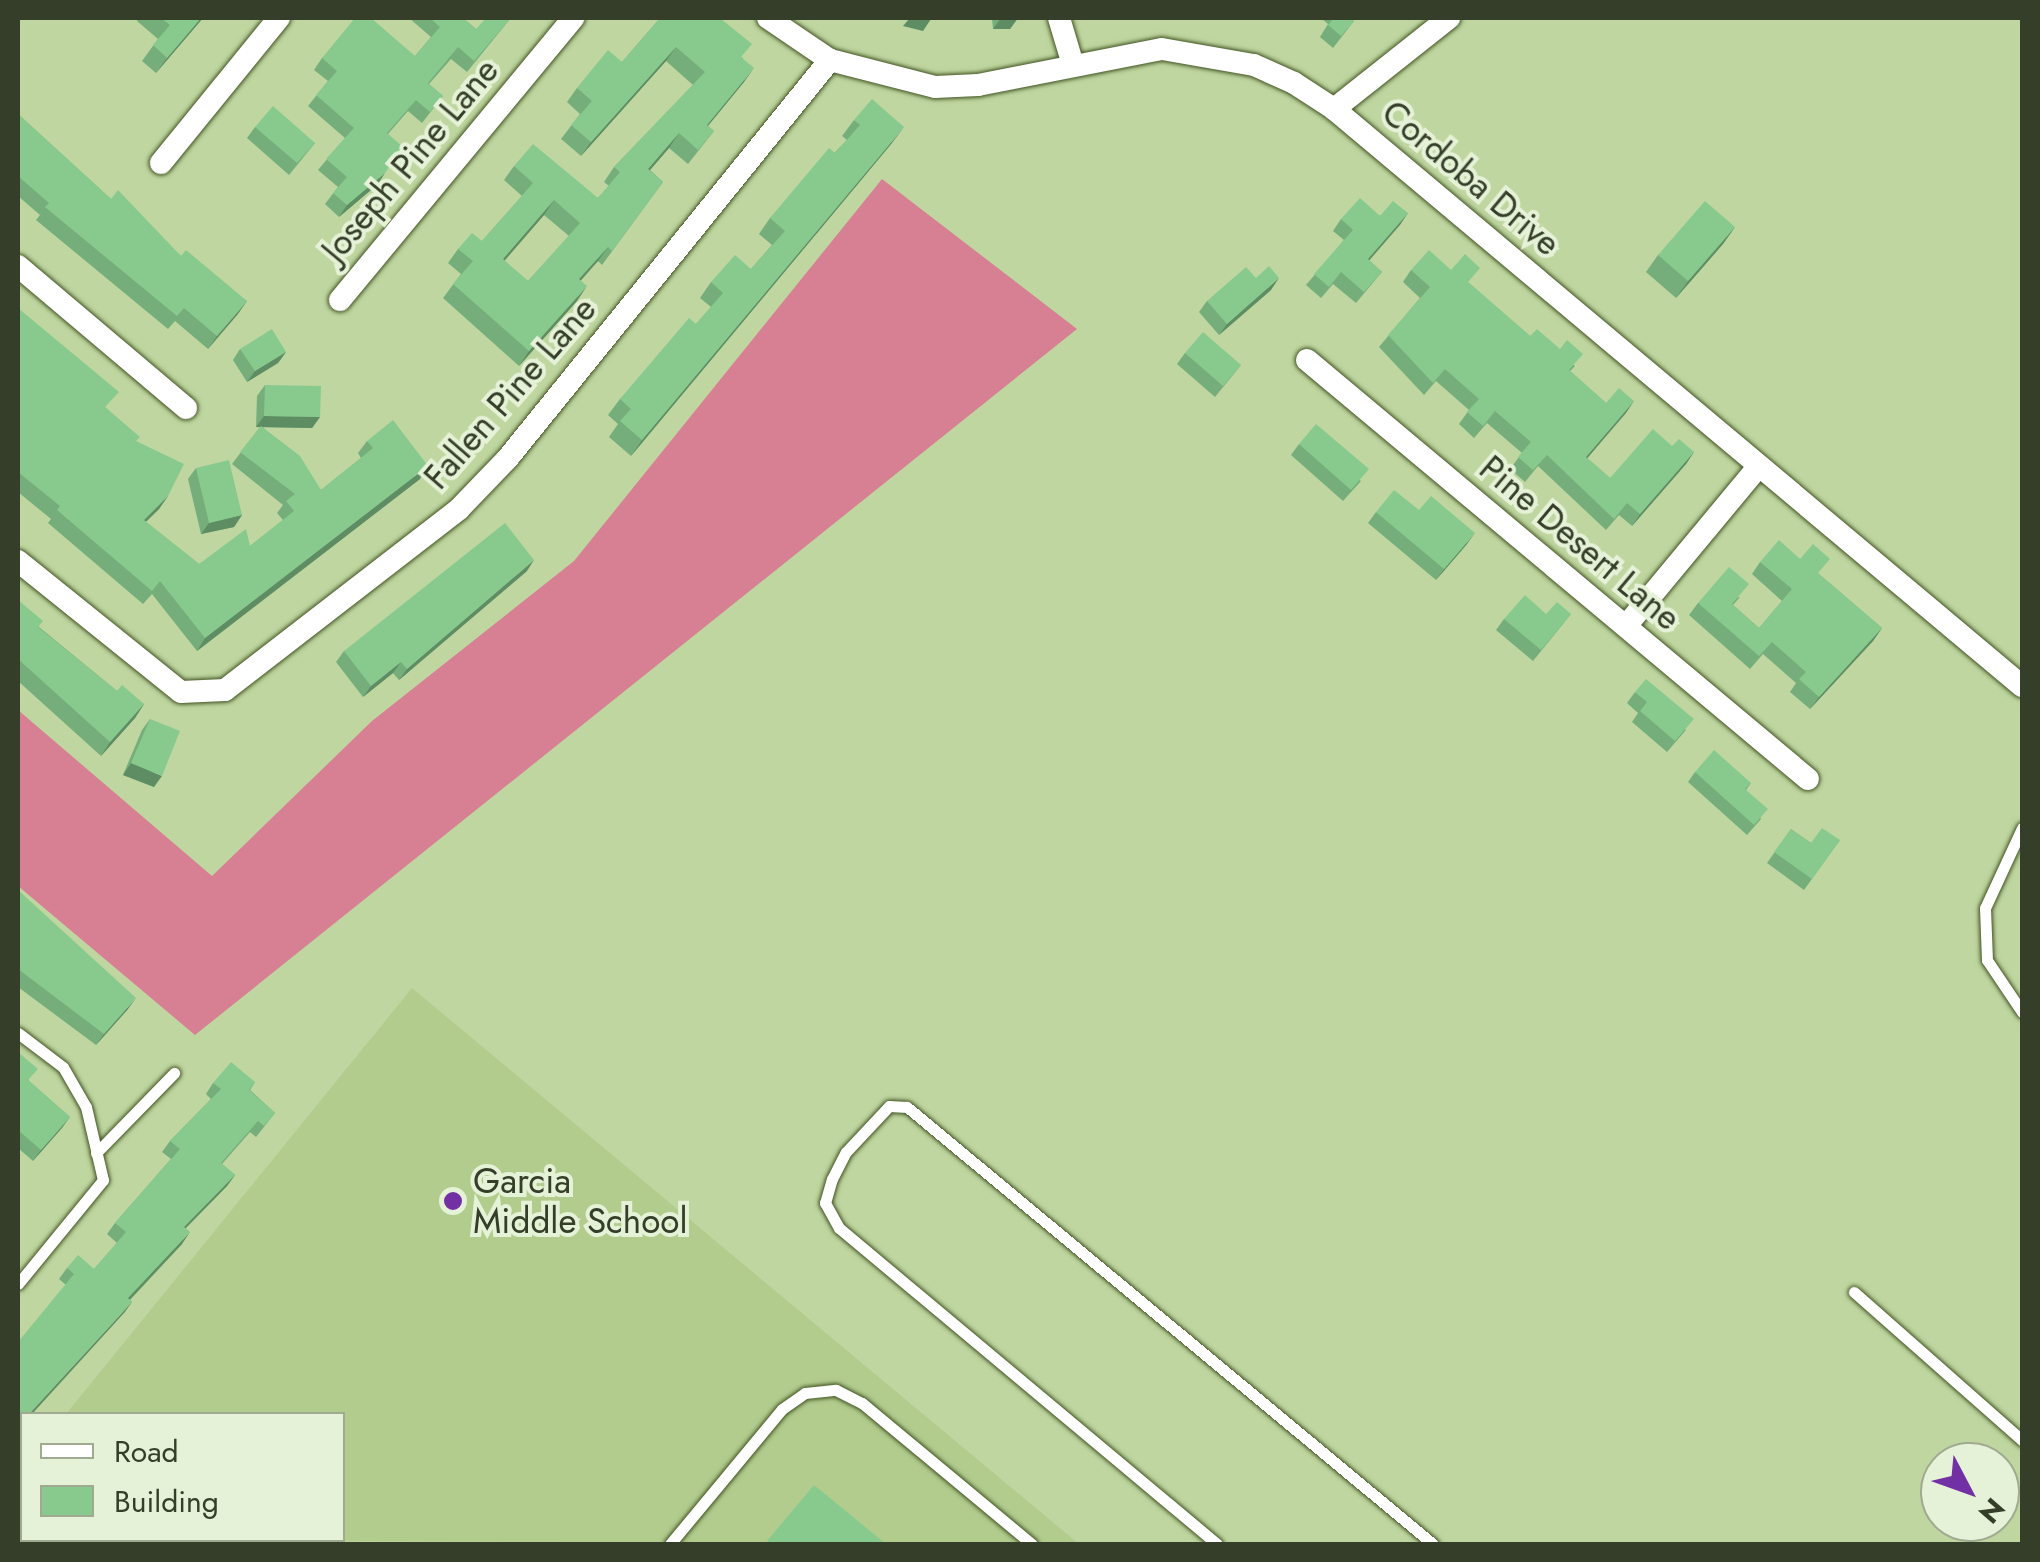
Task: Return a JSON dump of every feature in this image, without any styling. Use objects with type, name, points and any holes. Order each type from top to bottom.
[{"type":"street","points":[[160,163],[280,18]]},
{"type":"street","name":"Joseph Pine Lane","points":[[340,300],[573,18]]},
{"type":"street","name":"Cordoba Drive","points":[[768,18],[830,60],[892,81],[934,87],[1162,50],[1254,65],[1334,108],[2022,686]]},
{"type":"street","points":[[1060,18],[1074,65]]},
{"type":"street","points":[[1334,108],[1449,18]]},
{"type":"street","name":"Fallen Pine Lane","points":[[18,561],[181,692],[225,690],[459,510],[508,458],[830,60]]},
{"type":"street","points":[[18,266],[186,408]]},
{"type":"street","name":"Pine Desert Lane","points":[[1307,360],[1808,779]]},
{"type":"street","points":[[1626,626],[1758,466]]},
{"type":"lane","points":[[2022,828],[1985,908],[1986,960],[2022,1012]]},
{"type":"lane","points":[[18,1033],[63,1067],[86,1107],[103,1180],[18,1284]]},
{"type":"lane","points":[[96,1153],[174,1073]]},
{"type":"lane","points":[[1217,1544],[839,1228],[825,1203],[832,1179],[846,1152],[889,1106],[907,1107],[1433,1544]]},
{"type":"lane","points":[[1854,1292],[2022,1440]]},
{"type":"lane","points":[[670,1544],[782,1409],[805,1392],[836,1390],[862,1403],[1032,1544]]},
{"type":"shaded area","points":[[882,179],[1077,329],[195,1035],[18,886],[18,710],[212,876],[372,721],[574,561]]},
{"type":"shaded area","name":"Garcia Middle School","points":[[412,988],[1079,1544],[345,1541],[345,1412],[68,1412]]},
{"type":"building","points":[[161,18],[201,18],[167,58],[153,45],[170,25]]},
{"type":"building","points":[[355,18],[371,18],[415,56],[440,27],[430,18],[463,18],[476,29],[486,18],[510,19],[474,61],[458,47],[428,83],[443,96],[430,112],[416,100],[387,133],[403,147],[385,173],[347,205],[333,193],[347,177],[326,159],[354,128],[316,95],[337,71],[322,58]]},
{"type":"building","points":[[660,18],[720,18],[752,44],[741,57],[754,68],[707,125],[714,131],[698,150],[679,133],[648,169],[663,182],[612,251],[608,247],[579,279],[587,286],[529,351],[453,284],[473,261],[458,249],[472,233],[482,241],[533,183],[514,166],[533,144],[598,198],[620,172],[614,167],[705,72],[676,47],[591,142],[571,125],[592,101],[577,88],[608,50],[622,62]],"holes":[[[554,200],[580,223],[528,281],[503,259]]]},
{"type":"building","points":[[1334,18],[1354,21],[1341,36],[1328,25]]},
{"type":"building","points":[[872,99],[904,127],[642,440],[620,421],[631,409],[620,399],[689,318],[696,324],[723,293],[711,282],[735,255],[751,269],[785,231],[770,218],[829,148],[835,153],[860,125],[854,120]]},
{"type":"building","points":[[273,106],[315,143],[297,163],[255,127]]},
{"type":"building","points":[[18,114],[111,199],[118,190],[181,256],[186,250],[247,301],[217,336],[184,308],[177,316],[45,207],[49,203],[18,176]]},
{"type":"building","points":[[1360,198],[1380,216],[1393,201],[1408,213],[1368,259],[1382,272],[1364,292],[1341,272],[1329,287],[1314,274],[1353,230],[1341,219]]},
{"type":"building","points":[[1705,201],[1735,227],[1688,281],[1658,255]]},
{"type":"building","points":[[1429,250],[1451,270],[1465,254],[1480,268],[1468,282],[1530,336],[1537,329],[1560,349],[1567,340],[1583,354],[1569,370],[1606,403],[1619,388],[1634,401],[1586,457],[1610,478],[1653,429],[1672,446],[1679,439],[1694,452],[1640,514],[1627,503],[1614,519],[1547,455],[1533,470],[1518,457],[1531,442],[1495,411],[1483,426],[1467,412],[1479,399],[1445,369],[1433,383],[1388,335],[1430,287],[1411,270]]},
{"type":"building","points":[[1269,266],[1279,278],[1227,324],[1207,301],[1246,267],[1256,278]]},
{"type":"building","points":[[18,308],[119,392],[105,407],[140,437],[136,441],[184,464],[168,496],[144,520],[199,564],[246,529],[250,546],[294,511],[286,501],[295,494],[240,452],[261,426],[300,456],[321,490],[373,448],[367,441],[393,420],[428,466],[205,638],[160,581],[152,591],[18,472]]},
{"type":"building","points":[[272,329],[286,352],[255,371],[240,349]]},
{"type":"building","points":[[1203,332],[1241,365],[1223,386],[1185,353]]},
{"type":"building","points":[[265,385],[321,386],[320,417],[264,416]]},
{"type":"building","points":[[1316,424],[1369,469],[1351,490],[1299,444]]},
{"type":"building","points":[[229,460],[242,515],[209,523],[196,468]]},
{"type":"building","points":[[1394,490],[1419,510],[1431,496],[1475,533],[1444,569],[1376,512]]},
{"type":"building","points":[[505,523],[534,560],[407,669],[401,662],[371,686],[344,651]]},
{"type":"building","points":[[1779,540],[1800,559],[1813,544],[1830,559],[1818,573],[1882,628],[1819,697],[1799,679],[1806,672],[1772,642],[1759,656],[1698,603],[1729,567],[1749,584],[1732,604],[1759,628],[1792,589],[1760,562]]},
{"type":"building","points":[[1525,595],[1546,614],[1557,602],[1571,614],[1541,650],[1504,619]]},
{"type":"building","points":[[18,600],[43,621],[38,627],[117,691],[122,685],[144,704],[110,742],[18,659]]},
{"type":"building","points":[[1646,679],[1694,719],[1675,741],[1640,711],[1647,702],[1635,692]]},
{"type":"building","points":[[150,719],[180,731],[162,776],[131,763]]},
{"type":"building","points":[[1714,750],[1751,783],[1745,789],[1768,809],[1754,825],[1695,772]]},
{"type":"building","points":[[1822,828],[1840,840],[1812,879],[1774,852],[1791,829],[1811,843]]},
{"type":"building","points":[[18,890],[136,998],[104,1034],[18,969]]},
{"type":"building","points":[[18,1052],[38,1069],[28,1080],[70,1117],[41,1150],[18,1130]]},
{"type":"building","points":[[231,1062],[255,1082],[249,1090],[275,1113],[264,1126],[258,1121],[221,1163],[235,1175],[184,1227],[190,1232],[128,1298],[132,1302],[31,1412],[20,1412],[18,1428],[18,1342],[74,1274],[67,1268],[78,1255],[94,1269],[126,1232],[115,1223],[180,1149],[170,1141],[221,1089],[213,1083]]},
{"type":"building","points":[[814,1485],[886,1544],[767,1541]]},
{"type":"place","name":"Garcia Middle School","points":[[453,1201]]}]
